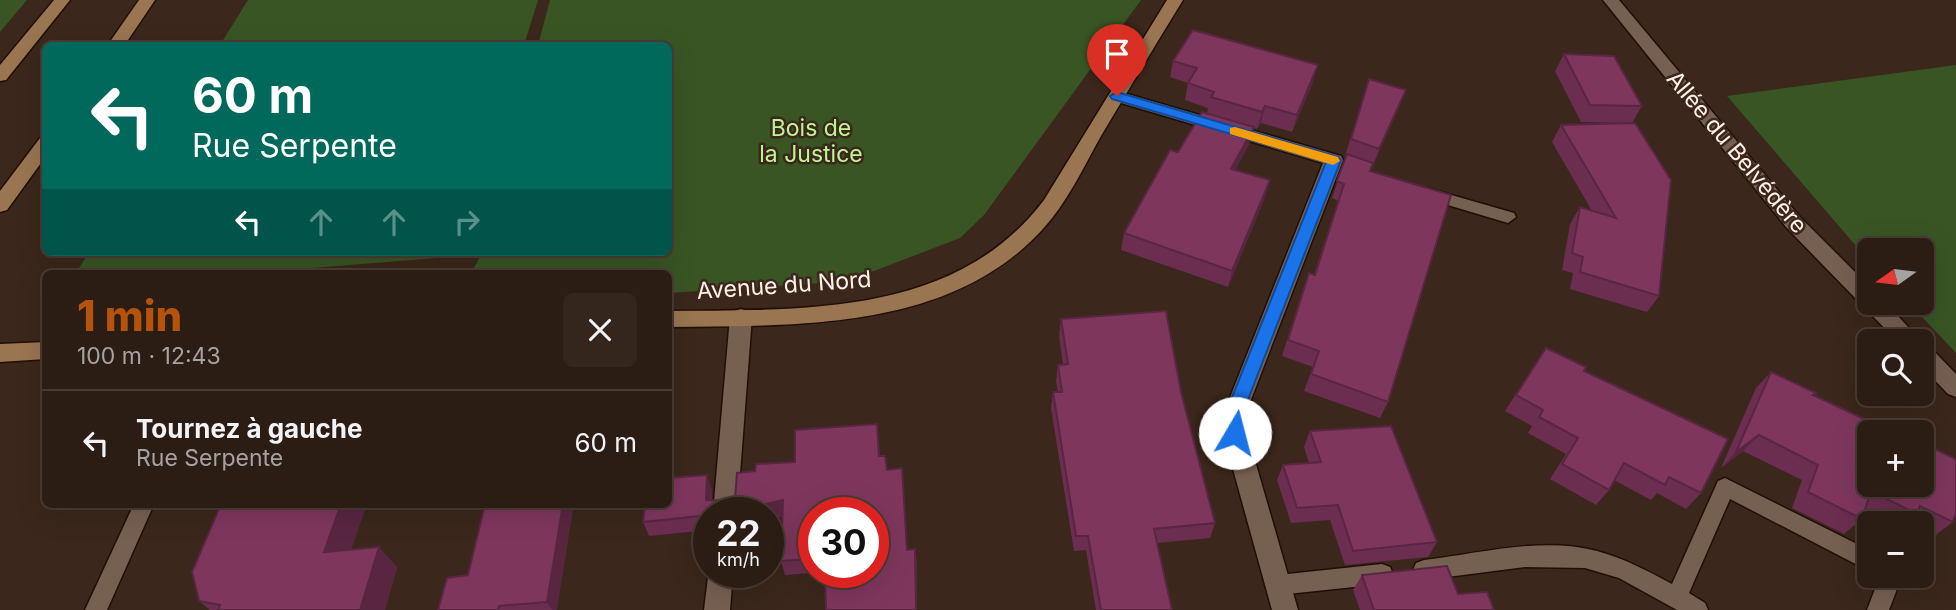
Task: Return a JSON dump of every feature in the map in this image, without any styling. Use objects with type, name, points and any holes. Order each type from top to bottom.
[{"type":"street","points":[[0,76],[62,0]]},
{"type":"street","points":[[118,42],[148,0]]},
{"type":"street","name":"Avenue du Nord","points":[[672,319],[812,314],[868,308],[905,300],[986,267],[1014,246],[1036,224],[1175,0]]},
{"type":"street","name":"Allée du Belvédère","points":[[1611,0],[1793,222],[1857,287]]},
{"type":"street","points":[[1117,96],[1340,162],[1236,410],[1235,433],[1285,610]]},
{"type":"street","points":[[0,205],[42,147]]},
{"type":"street","name":"Allée du Belvédère","points":[[1885,315],[1898,329]]},
{"type":"street","points":[[726,497],[741,317]]},
{"type":"street","points":[[0,353],[42,350]]},
{"type":"street","points":[[1934,365],[1956,388]]},
{"type":"street","points":[[717,610],[719,588]]},
{"type":"lane","points":[[1412,188],[1508,217]]},
{"type":"lane","points":[[1676,598],[1725,487],[1857,555]]},
{"type":"lane","points":[[96,610],[142,508]]},
{"type":"lane","points":[[1278,585],[1543,557],[1587,558],[1630,574],[1698,610]]},
{"type":"lane","points":[[1878,610],[1886,588]]},
{"type":"green space","points":[[0,0],[27,0],[0,32]]},
{"type":"green space","points":[[248,0],[538,0],[525,42],[222,42]]},
{"type":"green space","name":"Bois de la Justice","points":[[550,0],[1141,0],[984,215],[960,238],[874,271],[824,283],[672,293],[672,270],[473,270],[481,256],[672,256],[672,42],[539,42]]},
{"type":"green space","points":[[1956,65],[1956,353],[1920,315],[1934,315],[1934,238],[1857,238],[1857,247],[1727,96]]},
{"type":"green space","points":[[87,256],[461,256],[289,270],[78,270]]},
{"type":"building","points":[[1193,30],[1318,65],[1297,115],[1265,106],[1262,112],[1211,97],[1214,92],[1188,83],[1197,68],[1173,61]]},
{"type":"building","points":[[1564,54],[1614,56],[1642,106],[1590,105]]},
{"type":"building","points":[[1369,79],[1406,90],[1379,149],[1351,139]]},
{"type":"building","points":[[1202,112],[1254,127],[1231,169],[1270,180],[1232,271],[1124,233],[1170,150],[1178,152]]},
{"type":"building","points":[[1635,123],[1671,180],[1659,296],[1580,272],[1583,257],[1572,253],[1580,207],[1616,218],[1561,125]]},
{"type":"building","points":[[1347,154],[1373,163],[1370,171],[1451,195],[1388,402],[1311,374],[1319,351],[1288,340],[1309,273],[1315,275],[1344,184],[1337,181]]},
{"type":"building","points":[[1166,311],[1181,392],[1215,523],[1154,529],[1172,610],[1101,610],[1088,536],[1076,536],[1053,392],[1062,392],[1058,365],[1068,364],[1061,319]]},
{"type":"building","points":[[1546,348],[1586,367],[1584,371],[1728,439],[1701,493],[1669,477],[1665,485],[1624,463],[1609,490],[1562,464],[1578,438],[1539,417],[1543,410],[1516,395]]},
{"type":"building","points":[[1771,372],[1866,420],[1857,420],[1857,497],[1869,497],[1865,511],[1857,511],[1857,516],[1808,492],[1818,465],[1759,435],[1736,452]]},
{"type":"building","points":[[877,424],[879,456],[885,456],[887,470],[902,468],[907,550],[915,549],[916,610],[826,610],[825,588],[889,588],[889,497],[798,497],[798,560],[784,561],[784,497],[735,497],[737,473],[755,471],[756,464],[795,462],[795,430]]},
{"type":"building","points":[[1391,426],[1437,542],[1353,551],[1338,505],[1297,508],[1283,465],[1321,462],[1310,431]]},
{"type":"building","points":[[1934,449],[1956,459],[1956,512],[1953,522],[1920,506],[1918,511],[1911,511],[1883,497],[1934,497]]},
{"type":"building","points":[[707,475],[706,497],[693,497],[693,517],[643,522],[645,508],[672,508],[672,478]]},
{"type":"building","points":[[219,508],[340,508],[324,552],[379,547],[360,610],[218,610],[220,605],[199,601],[192,572]]},
{"type":"building","points":[[484,508],[562,508],[547,602],[499,606],[498,610],[438,610],[447,578],[468,575]]},
{"type":"building","points":[[1447,566],[1458,594],[1487,592],[1494,610],[1374,610],[1362,575]]},
{"type":"slow traffic","points":[[1235,131],[1333,161]]},
{"type":"route","points":[[1117,96],[1334,160],[1236,410],[1235,433]]}]
